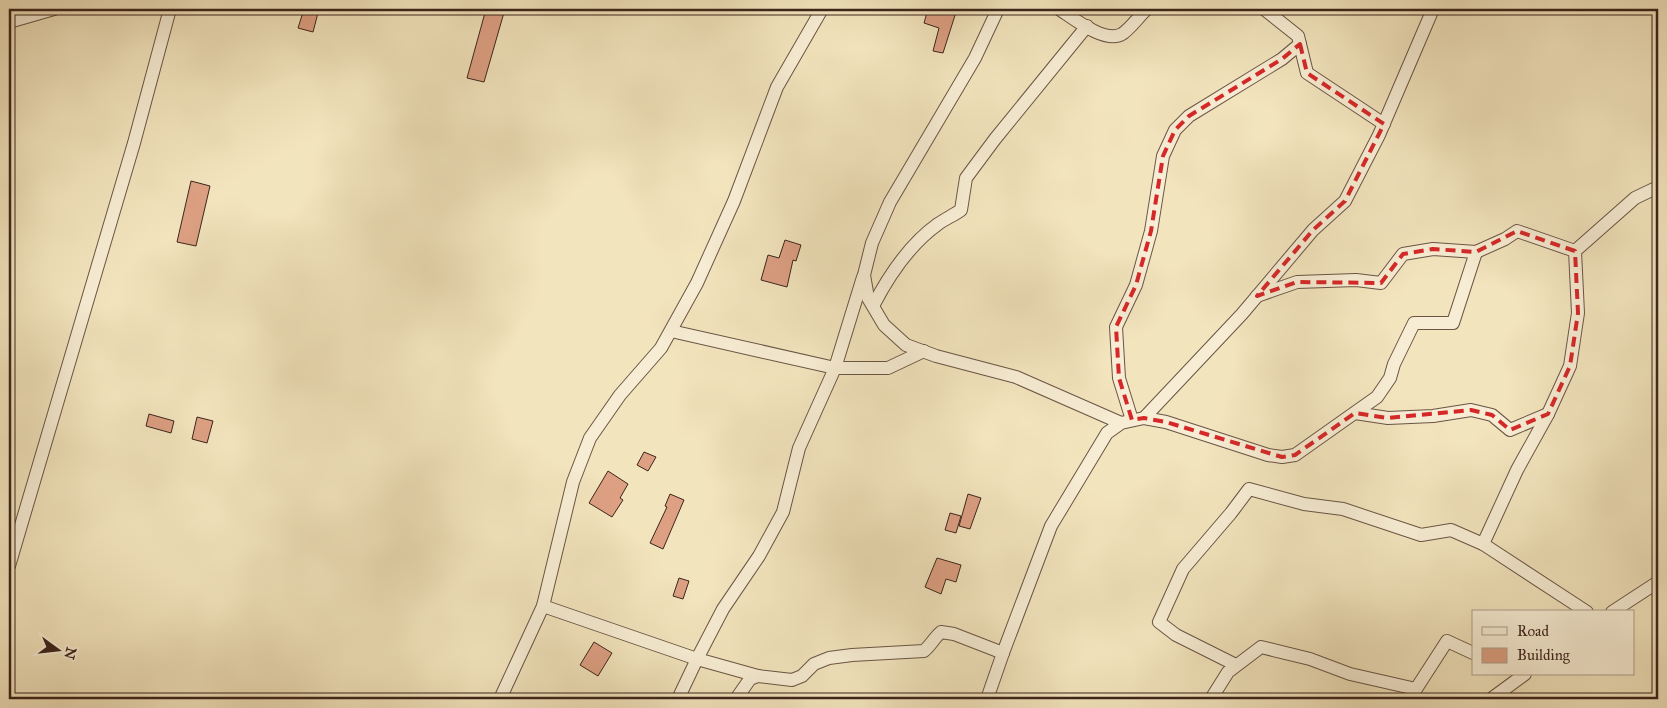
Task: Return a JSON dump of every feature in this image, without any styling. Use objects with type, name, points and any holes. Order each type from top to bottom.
[{"type":"street","points":[[9,22],[54,9]]},
{"type":"street","points":[[9,566],[134,143],[170,9]]},
{"type":"street","points":[[500,699],[543,606],[573,482],[590,438],[620,395],[661,348],[698,283],[734,201],[777,87],[822,9]]},
{"type":"street","points":[[678,699],[723,609],[759,556],[783,512],[799,448],[835,368],[872,243],[890,202],[975,58],[998,9]]},
{"type":"street","points":[[1059,9],[1104,35],[1113,36],[1122,34],[1147,9]]},
{"type":"street","points":[[1264,9],[1298,36],[1307,73],[1384,124]]},
{"type":"street","points":[[987,699],[1051,526],[1107,433],[1132,420],[1242,314],[1313,230],[1345,201],[1384,124],[1433,9]]},
{"type":"street","points":[[873,306],[887,280],[920,240],[938,224],[961,210],[966,178],[995,139],[1087,26]]},
{"type":"street","points":[[1132,420],[1119,378],[1116,327],[1136,285],[1151,231],[1163,156],[1175,130],[1189,116],[1282,59],[1300,44]]},
{"type":"street","points":[[1483,544],[1517,470],[1548,414],[1570,366],[1578,314],[1575,251],[1635,198],[1658,187]]},
{"type":"street","points":[[1257,296],[1297,282],[1356,280],[1382,282],[1403,254],[1433,249],[1476,252],[1505,239],[1517,231],[1575,251]]},
{"type":"street","points":[[864,275],[868,298],[884,325],[906,345],[1016,377],[1132,420],[1166,422],[1282,457],[1295,455],[1377,397],[1390,378],[1394,364],[1414,322],[1453,322],[1476,252]]},
{"type":"street","points":[[671,331],[835,368],[888,368],[924,351]]},
{"type":"street","points":[[1355,413],[1388,418],[1432,416],[1471,410],[1492,415],[1510,430],[1548,414]]},
{"type":"street","points":[[1236,666],[1176,635],[1159,622],[1183,569],[1249,489],[1304,504],[1343,509],[1421,535],[1451,530],[1483,544],[1584,610]]},
{"type":"street","points":[[1615,610],[1658,582]]},
{"type":"street","points":[[543,606],[697,659],[758,676],[792,680],[802,676],[814,664],[829,658],[924,651],[941,632],[954,634],[1003,653]]},
{"type":"street","points":[[1211,699],[1228,672],[1261,647],[1310,659],[1350,674],[1416,689],[1447,641],[1472,653]]},
{"type":"street","points":[[736,699],[750,679],[758,676]]},
{"type":"street","points":[[1490,699],[1521,676]]},
{"type":"highlighted area","points":[[1300,44],[1307,73],[1384,124],[1345,201],[1313,230],[1257,296],[1297,282],[1381,283],[1403,254],[1433,249],[1476,252],[1517,231],[1575,251],[1578,313],[1570,366],[1548,414],[1510,430],[1492,415],[1471,410],[1388,418],[1355,413],[1295,455],[1282,457],[1166,422],[1144,418],[1132,420],[1119,378],[1116,327],[1136,285],[1151,231],[1163,156],[1175,130],[1189,116],[1282,59]]},
{"type":"building","points":[[304,9],[319,9],[313,32],[298,28]]},
{"type":"building","points":[[486,9],[505,9],[484,82],[467,78]]},
{"type":"building","points":[[928,9],[957,9],[943,53],[933,51],[939,28],[924,23]]},
{"type":"building","points":[[191,181],[210,186],[196,246],[177,242]]},
{"type":"building","points":[[785,240],[801,245],[796,261],[793,260],[787,287],[761,280],[768,255],[779,258]]},
{"type":"building","points":[[149,414],[174,421],[171,433],[146,426]]},
{"type":"building","points":[[197,417],[213,421],[207,443],[192,439]]},
{"type":"building","points":[[644,452],[656,457],[648,471],[637,465]]},
{"type":"building","points":[[608,471],[628,484],[620,498],[623,500],[612,517],[589,503]]},
{"type":"building","points":[[670,494],[684,500],[663,549],[650,543],[667,507],[665,506]]},
{"type":"building","points":[[968,494],[981,498],[970,529],[959,526]]},
{"type":"building","points":[[950,513],[961,516],[956,533],[945,530]]},
{"type":"building","points":[[937,558],[961,565],[956,582],[946,579],[941,594],[925,587]]},
{"type":"building","points":[[679,578],[689,581],[683,599],[673,596]]},
{"type":"building","points":[[594,642],[612,653],[598,676],[580,665]]}]
